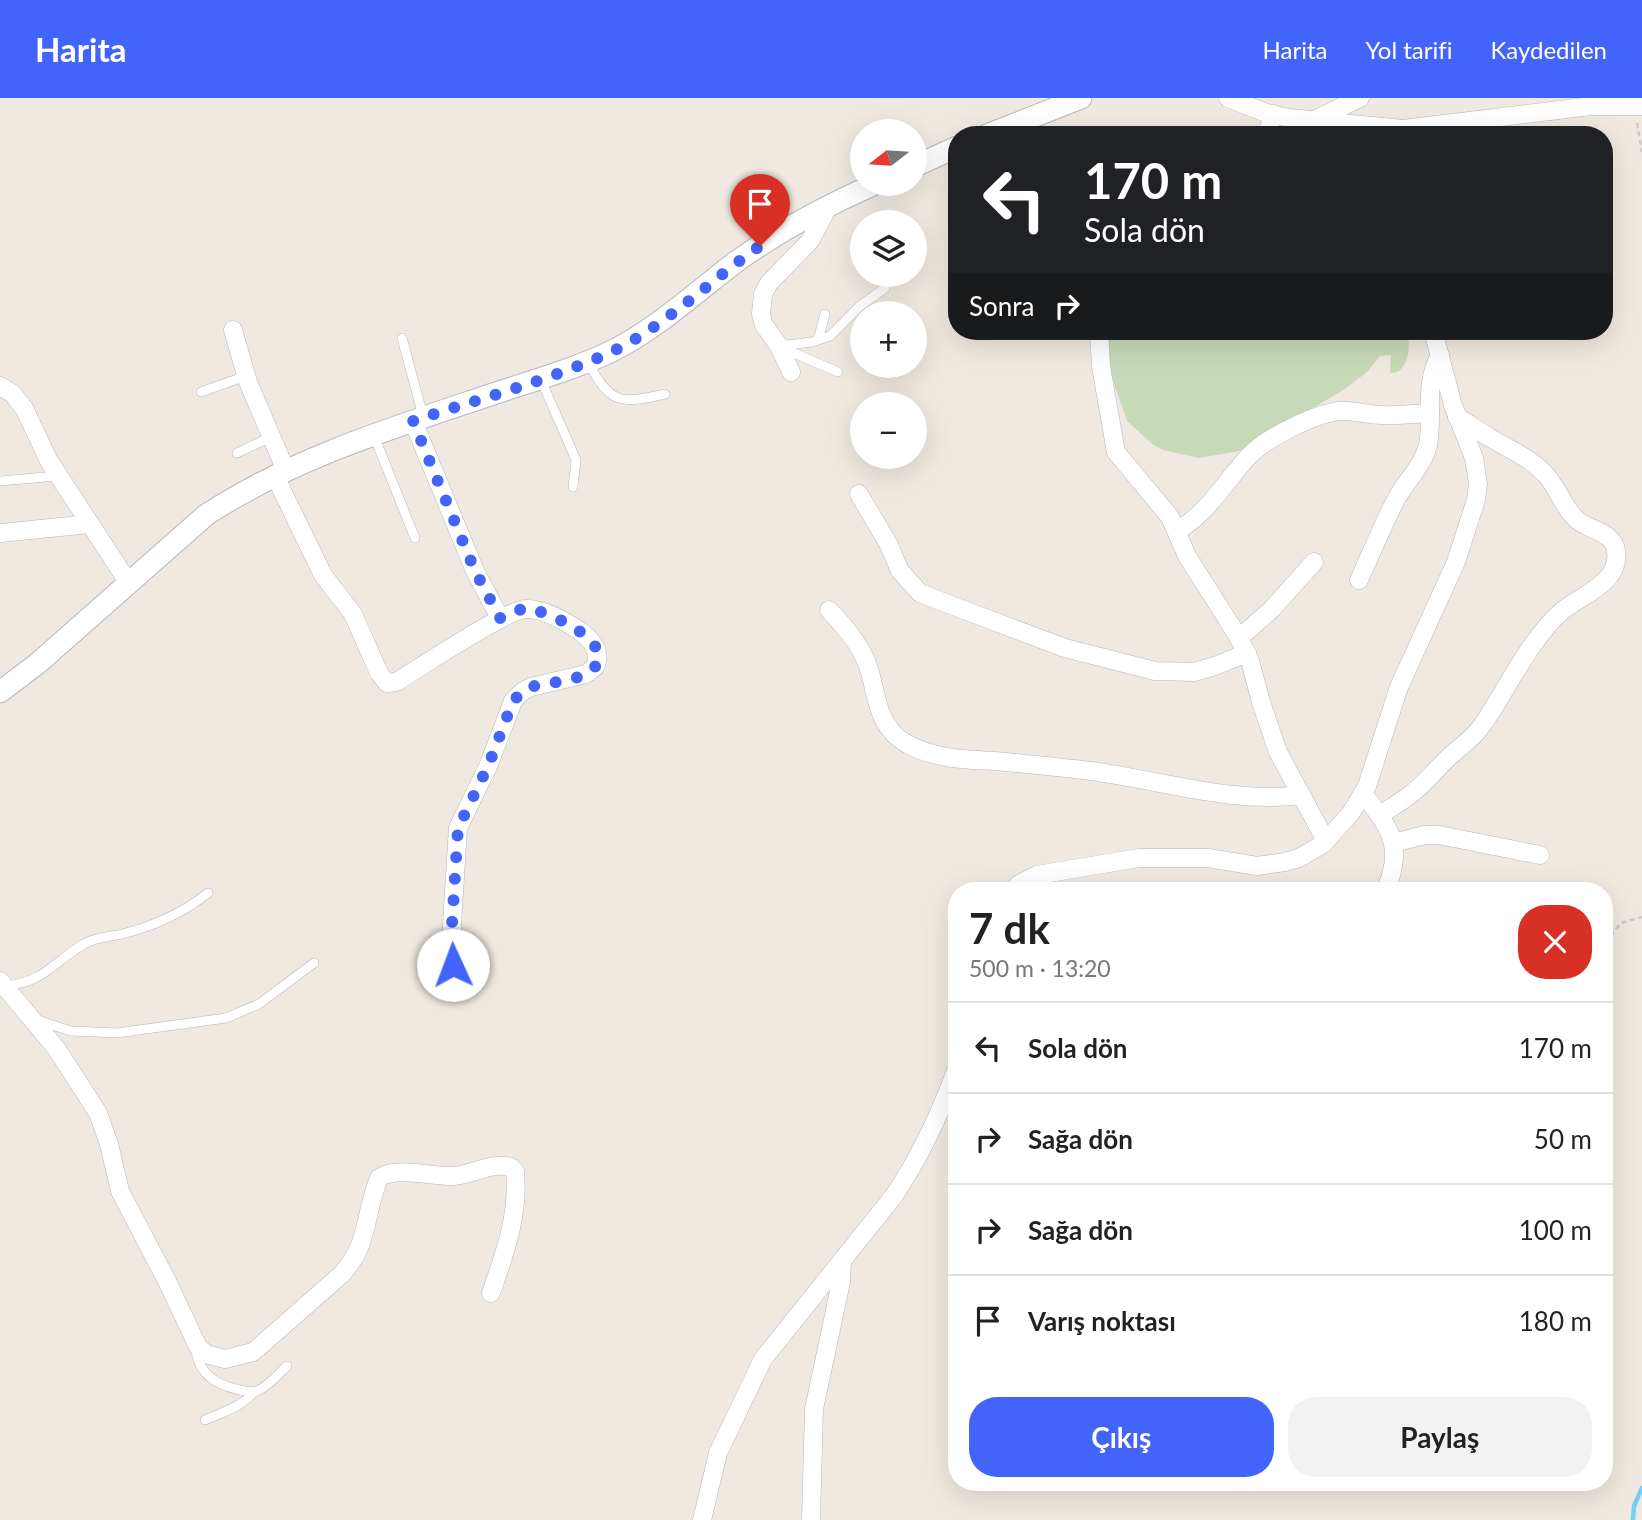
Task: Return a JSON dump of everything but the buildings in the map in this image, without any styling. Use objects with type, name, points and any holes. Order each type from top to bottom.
[{"type":"street","points":[[1010,126],[1081,98]]},
{"type":"street","points":[[1228,98],[1273,114],[1354,126]]},
{"type":"street","points":[[1312,121],[1360,98]]},
{"type":"street","points":[[1430,126],[1521,105],[1638,106]]},
{"type":"street","points":[[1269,126],[1273,114]]},
{"type":"street","points":[[928,160],[948,151]]},
{"type":"street","points":[[0,692],[37,664],[206,515],[253,486],[418,419],[612,351],[660,321],[782,230],[850,195]]},
{"type":"street","points":[[791,372],[782,346],[764,325],[761,314],[763,294],[768,283],[810,241],[829,205]]},
{"type":"street","points":[[233,330],[246,376],[271,437],[280,474],[323,576],[353,614],[379,673],[387,683],[396,682],[500,618],[524,608],[550,614],[590,639],[598,654],[595,667],[586,674],[531,687],[513,701],[489,764],[458,828],[452,913],[453,965]]},
{"type":"street","points":[[1100,340],[1101,366],[1116,452],[1170,517],[1187,556],[1243,646],[1278,752],[1326,841]]},
{"type":"street","points":[[1023,882],[1037,875],[1139,858],[1208,858],[1268,866],[1299,858],[1326,841],[1351,813],[1371,776],[1399,687],[1456,562],[1476,500],[1477,473],[1457,417],[1436,340]]},
{"type":"street","points":[[1359,580],[1397,498],[1419,467],[1428,446],[1430,382],[1432,370],[1440,355]]},
{"type":"street","points":[[0,386],[13,394],[25,410],[42,449],[128,582]]},
{"type":"street","points":[[1177,531],[1203,510],[1249,456],[1277,436],[1307,421],[1341,411],[1382,416],[1430,413]]},
{"type":"street","points":[[1380,815],[1413,793],[1452,754],[1468,743],[1483,725],[1512,674],[1553,621],[1605,582],[1615,561],[1616,551],[1612,541],[1574,518],[1556,488],[1541,470],[1507,446],[1457,417]]},
{"type":"street","points":[[418,419],[470,560],[500,618]]},
{"type":"street","points":[[859,494],[889,545],[900,570],[920,593],[1065,648],[1155,671],[1194,671],[1215,666],[1243,646],[1314,562]]},
{"type":"street","points":[[0,533],[90,524]]},
{"type":"street","points":[[829,610],[859,648],[868,666],[879,706],[890,728],[907,744],[922,751],[956,759],[1102,772],[1245,796],[1301,795]]},
{"type":"street","points":[[1363,793],[1380,815],[1394,843],[1394,863],[1388,882]]},
{"type":"street","points":[[1394,843],[1424,835],[1439,835],[1540,855]]},
{"type":"street","points":[[2,983],[61,1055],[98,1113],[107,1136],[120,1191],[197,1344],[206,1354],[225,1359],[253,1352],[354,1261],[361,1248],[379,1178],[390,1174],[454,1176],[502,1166],[512,1168],[515,1172],[516,1203],[513,1225],[491,1293]]},
{"type":"street","points":[[702,1520],[718,1453],[754,1374],[774,1343],[893,1197],[919,1156],[948,1092]]},
{"type":"street","points":[[811,1520],[814,1409],[841,1282],[842,1260]]},
{"type":"lane","points":[[782,346],[830,336],[860,306],[885,288]]},
{"type":"lane","points":[[818,340],[825,314]]},
{"type":"lane","points":[[402,338],[418,419]]},
{"type":"lane","points":[[782,346],[838,372]]},
{"type":"lane","points":[[588,361],[599,382],[617,398],[633,401],[665,394]]},
{"type":"lane","points":[[201,392],[246,376]]},
{"type":"lane","points":[[541,378],[576,460],[573,487]]},
{"type":"lane","points":[[374,436],[415,538]]},
{"type":"lane","points":[[237,453],[271,437]]},
{"type":"lane","points":[[0,481],[59,476]]},
{"type":"lane","points":[[2,983],[33,981],[84,943],[138,930],[182,912],[208,893]]},
{"type":"lane","points":[[32,1018],[71,1031],[117,1033],[226,1018],[259,1004],[314,963]]},
{"type":"lane","points":[[197,1344],[199,1363],[209,1378],[235,1389],[254,1392]]},
{"type":"lane","points":[[205,1420],[247,1400],[287,1366]]},
{"type":"path","points":[[1638,106],[1642,152]]},
{"type":"path","points":[[1613,932],[1621,923],[1642,917]]},
{"type":"green space","points":[[1108,340],[1409,340],[1407,358],[1398,372],[1390,373],[1391,355],[1380,356],[1367,372],[1342,391],[1239,451],[1199,458],[1163,450],[1152,444],[1127,421],[1112,378]]},
{"type":"waterway","points":[[1633,1520],[1634,1506],[1642,1488]]},
{"type":"route","points":[[453,965],[452,924],[456,841],[460,819],[489,764],[513,701],[531,687],[586,674],[595,667],[598,654],[590,639],[582,632],[550,614],[524,608],[500,618],[475,571],[413,421],[612,351],[660,321],[760,246]]}]
